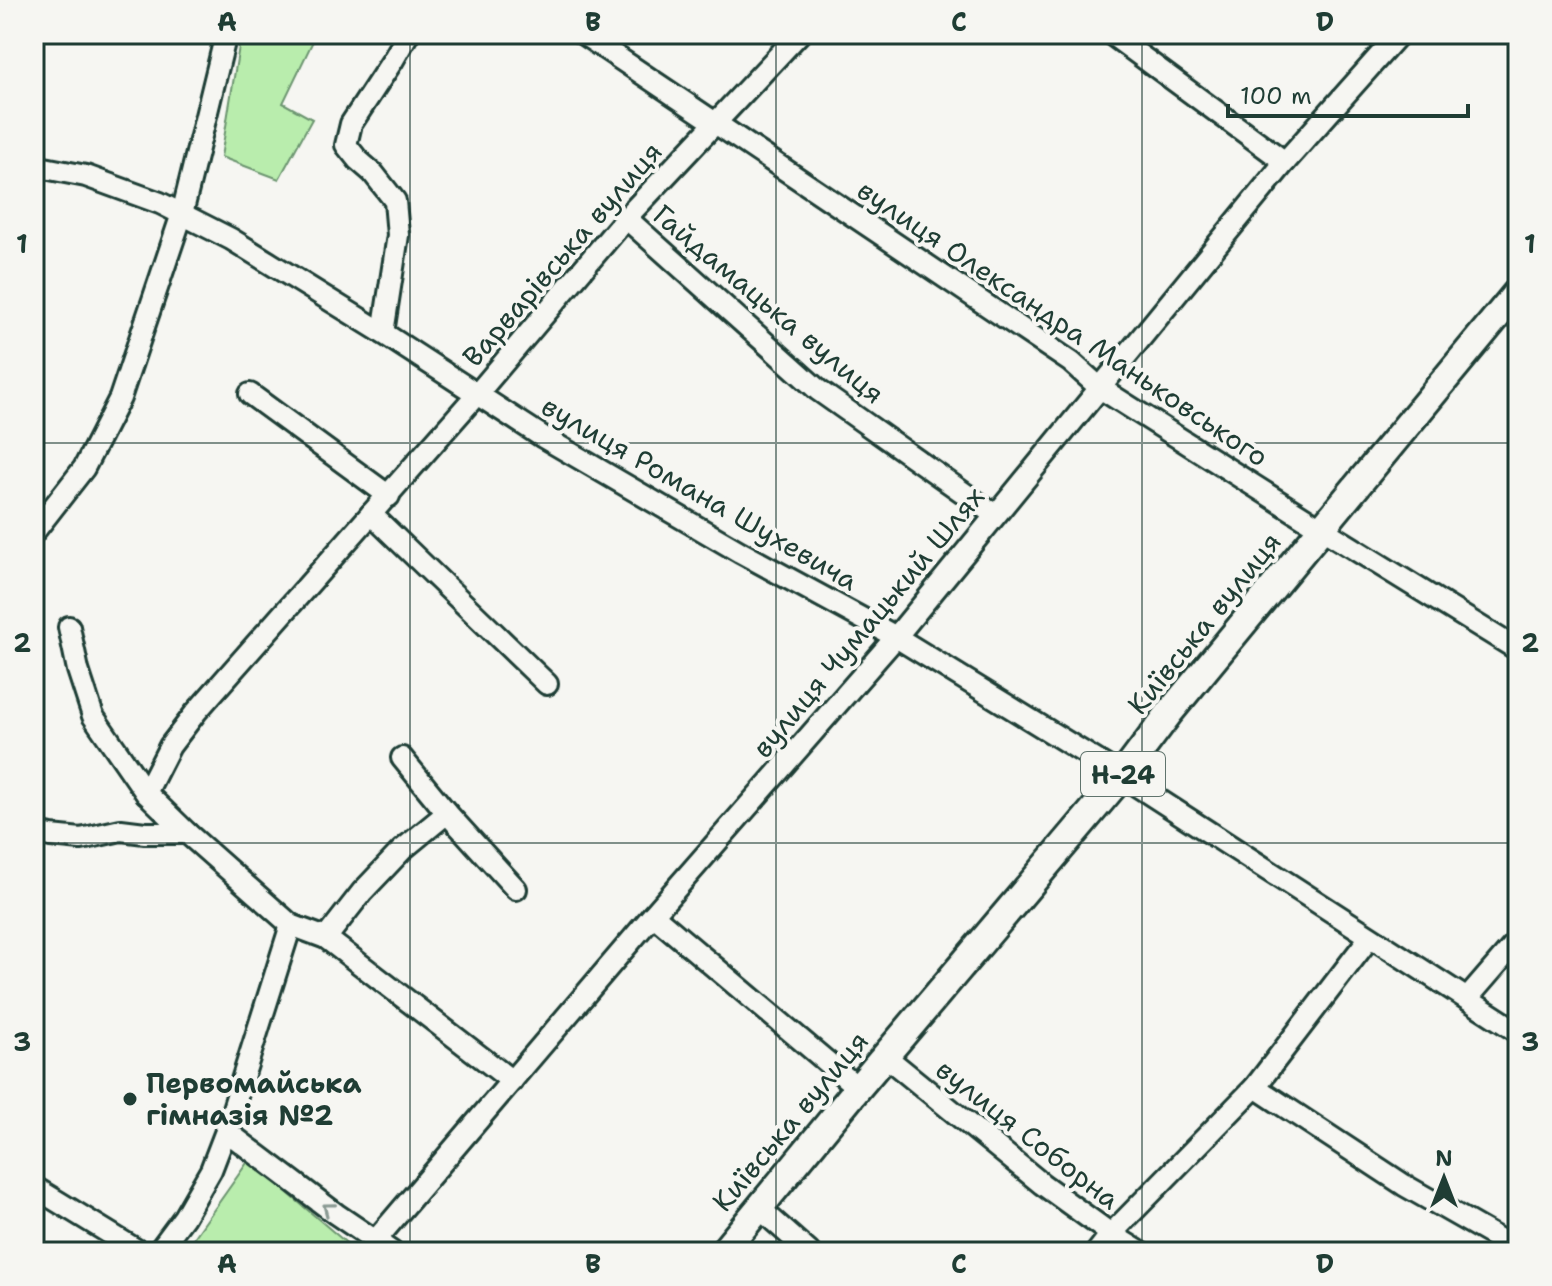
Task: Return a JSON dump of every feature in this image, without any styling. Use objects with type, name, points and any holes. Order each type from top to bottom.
[{"type":"main road","name":"Київська вулиця","points":[[723,1252],[1122,776],[1170,712],[1518,291]]},
{"type":"street","points":[[34,532],[84,468],[120,398],[182,214],[226,34]]},
{"type":"street","points":[[383,333],[398,235],[395,201],[346,145],[351,124],[408,34]]},
{"type":"street","name":"вулиця Олександра Маньковського","points":[[583,34],[1071,362],[1100,388],[1518,650]]},
{"type":"street","name":"Варварівська вулиця","points":[[146,793],[170,746],[196,712],[389,496],[626,218],[799,34]]},
{"type":"street","points":[[1111,34],[1285,162]]},
{"type":"street","name":"вулиця Чумацький Шлях","points":[[383,1246],[512,1081],[896,637],[1285,162],[1399,34]]},
{"type":"street","name":"вулиця Романа Шухевича","points":[[34,166],[86,176],[160,203],[231,239],[543,437],[896,637],[1122,776],[1518,1032]]},
{"type":"street","name":"Гайдамацька вулиця","points":[[626,218],[818,390],[995,515]]},
{"type":"street","points":[[250,394],[389,496]]},
{"type":"street","points":[[371,514],[547,684]]},
{"type":"street","points":[[69,627],[78,670],[93,716],[146,793],[291,925],[326,938],[512,1081]]},
{"type":"street","points":[[402,758],[516,889]]},
{"type":"street","points":[[326,938],[362,892],[402,850],[447,813]]},
{"type":"street","points":[[34,832],[81,839],[121,830],[187,833]]},
{"type":"street","points":[[653,915],[858,1088]]},
{"type":"street","points":[[158,1252],[184,1217],[211,1170],[291,925]]},
{"type":"street","points":[[1097,1252],[1255,1087],[1370,937]]},
{"type":"street","points":[[1467,999],[1518,940]]},
{"type":"street","name":"вулиця Соборна","points":[[885,1056],[1042,1184],[1140,1252]]},
{"type":"street","points":[[1255,1087],[1404,1185],[1518,1250]]},
{"type":"street","points":[[226,1131],[383,1246]]},
{"type":"street","points":[[34,1187],[140,1252]]},
{"type":"street","points":[[758,1207],[809,1252]]},
{"type":"green space","points":[[241,34],[307,34],[313,41],[283,103],[312,119],[279,179],[221,157]]},
{"type":"green space","points":[[249,1160],[357,1252],[184,1252]]},
{"type":"place","name":"Первомайська гімназія №2","points":[[130,1099]]}]
